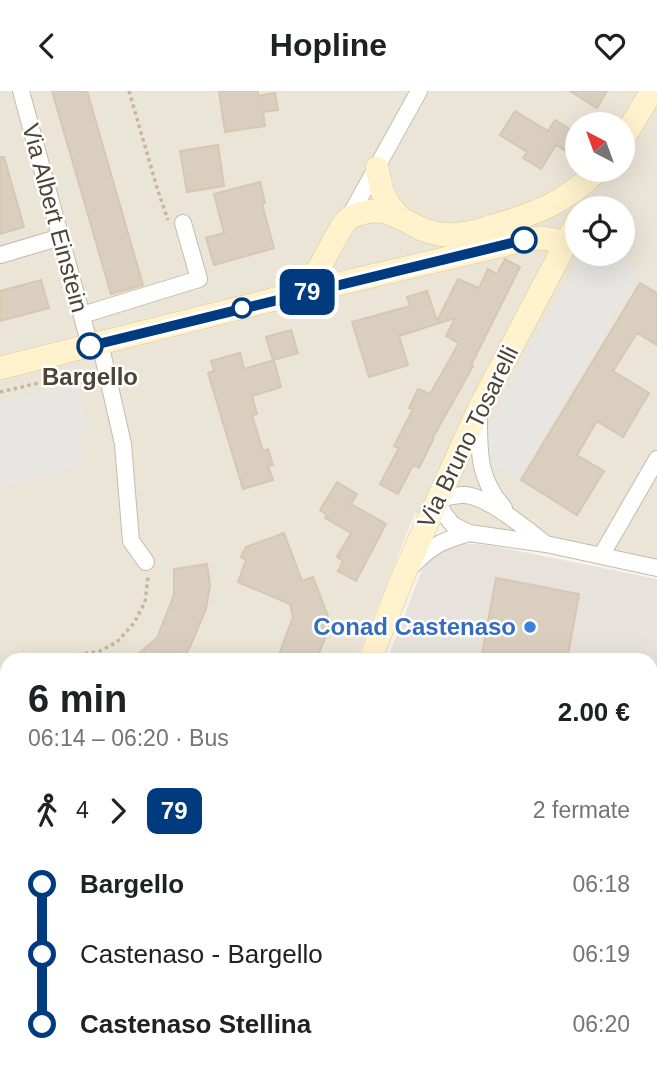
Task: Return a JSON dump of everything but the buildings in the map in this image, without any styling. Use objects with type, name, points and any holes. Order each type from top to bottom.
[{"type":"street","name":"Via Albert Einstein","points":[[21,91],[82,315],[95,344],[123,444],[131,541],[146,562]]},
{"type":"street","points":[[284,297],[312,277],[348,219],[419,91]]},
{"type":"street","points":[[635,119],[652,91]]},
{"type":"street","points":[[377,168],[382,191],[398,215]]},
{"type":"street","points":[[348,219],[366,212],[384,211],[437,234],[457,235],[534,214],[585,182]]},
{"type":"street","points":[[534,214],[557,228],[565,240]]},
{"type":"street","points":[[82,315],[199,279],[177,227]]},
{"type":"street","points":[[0,255],[61,237]]},
{"type":"street","points":[[0,368],[534,238],[565,242]]},
{"type":"street","name":"Via Bruno Tosarelli","points":[[373,653],[404,574],[479,409],[565,244]]},
{"type":"street","points":[[479,409],[479,450],[488,488],[515,521]]},
{"type":"street","points":[[601,556],[657,459]]},
{"type":"street","points":[[546,544],[479,499],[454,495],[437,500],[453,525],[469,533],[546,544],[657,568]]},
{"type":"street","points":[[404,574],[438,543],[469,533]]},
{"type":"path","points":[[129,91],[158,191],[177,227]]},
{"type":"path","points":[[0,392],[64,377],[63,373],[74,371]]},
{"type":"path","points":[[88,653],[100,651],[117,642],[134,623],[145,602],[148,576],[146,562]]},
{"type":"shaded area","points":[[0,91],[657,91],[657,560],[415,513],[359,653],[0,653]]},
{"type":"shaded area","points":[[575,266],[633,266],[641,271],[517,481],[488,461],[486,449],[491,422]]},
{"type":"shaded area","points":[[78,383],[89,430],[78,438],[82,466],[0,488],[0,401]]},
{"type":"shaded area","points":[[452,543],[488,545],[657,579],[657,653],[390,653],[422,570],[434,555]]},
{"type":"bus line","name":"79","points":[[90,346],[524,240]]},
{"type":"place","name":"Bargello","points":[[90,346]]},
{"type":"place","name":"Conad Castenaso","points":[[530,627]]}]
